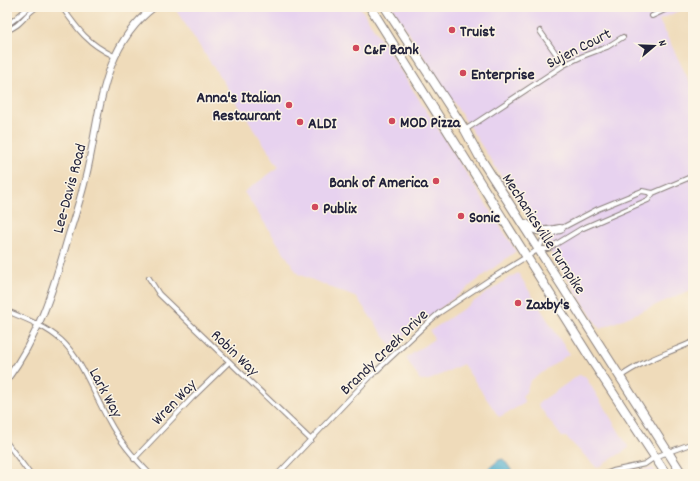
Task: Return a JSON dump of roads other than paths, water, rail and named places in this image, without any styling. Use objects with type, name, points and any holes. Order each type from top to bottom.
[{"type":"highway","name":"Mechanicsville Turnpike","points":[[370,7],[594,364],[666,474]]},
{"type":"highway","name":"Mechanicsville Turnpike","points":[[385,7],[465,130],[539,250],[682,474]]},
{"type":"highway","points":[[519,218],[530,228],[540,232],[560,229]]},
{"type":"main road","name":"Lee-Davis Road","points":[[7,379],[22,358],[39,325],[54,286],[85,181],[106,78],[114,56],[121,43],[134,26],[154,7]]},
{"type":"street","points":[[7,25],[29,7]]},
{"type":"street","points":[[7,30],[17,26],[26,14],[36,7]]},
{"type":"street","points":[[62,7],[82,34],[99,48],[114,56]]},
{"type":"street","points":[[652,16],[671,7]]},
{"type":"street","points":[[540,31],[564,66]]},
{"type":"street","name":"Sujen Court","points":[[465,130],[564,66],[583,56],[607,47],[623,37]]},
{"type":"street","points":[[539,250],[543,239],[598,209],[642,191],[653,193],[693,176]]},
{"type":"street","name":"Brandy Creek Drive","points":[[278,474],[372,376],[423,327],[443,311],[527,256],[539,250],[548,249],[581,229],[648,200],[653,193]]},
{"type":"street","name":"Robin Way","points":[[149,278],[159,294],[311,440]]},
{"type":"street","name":"Lark Way","points":[[7,311],[39,325],[61,340],[75,356],[117,436],[134,459],[150,474]]},
{"type":"street","points":[[620,377],[631,369],[693,342]]},
{"type":"street","name":"Wren Way","points":[[134,459],[229,362]]},
{"type":"street","points":[[7,443],[30,474]]},
{"type":"street","points":[[605,474],[645,464],[655,457],[693,443]]},
{"type":"water","points":[[503,459],[514,474],[482,474],[499,460]]},
{"type":"place","name":"Truist","points":[[452,30]]},
{"type":"place","name":"C&F Bank","points":[[356,48]]},
{"type":"place","name":"Enterprise","points":[[463,73]]},
{"type":"place","name":"Anna's Italian Restaurant","points":[[289,105]]},
{"type":"place","name":"MOD Pizza","points":[[392,121]]},
{"type":"place","name":"ALDI","points":[[300,122]]},
{"type":"place","name":"Bank of America","points":[[436,181]]},
{"type":"place","name":"Publix","points":[[315,207]]},
{"type":"place","name":"Sonic","points":[[461,216]]},
{"type":"place","name":"Zaxby's","points":[[518,303]]}]
